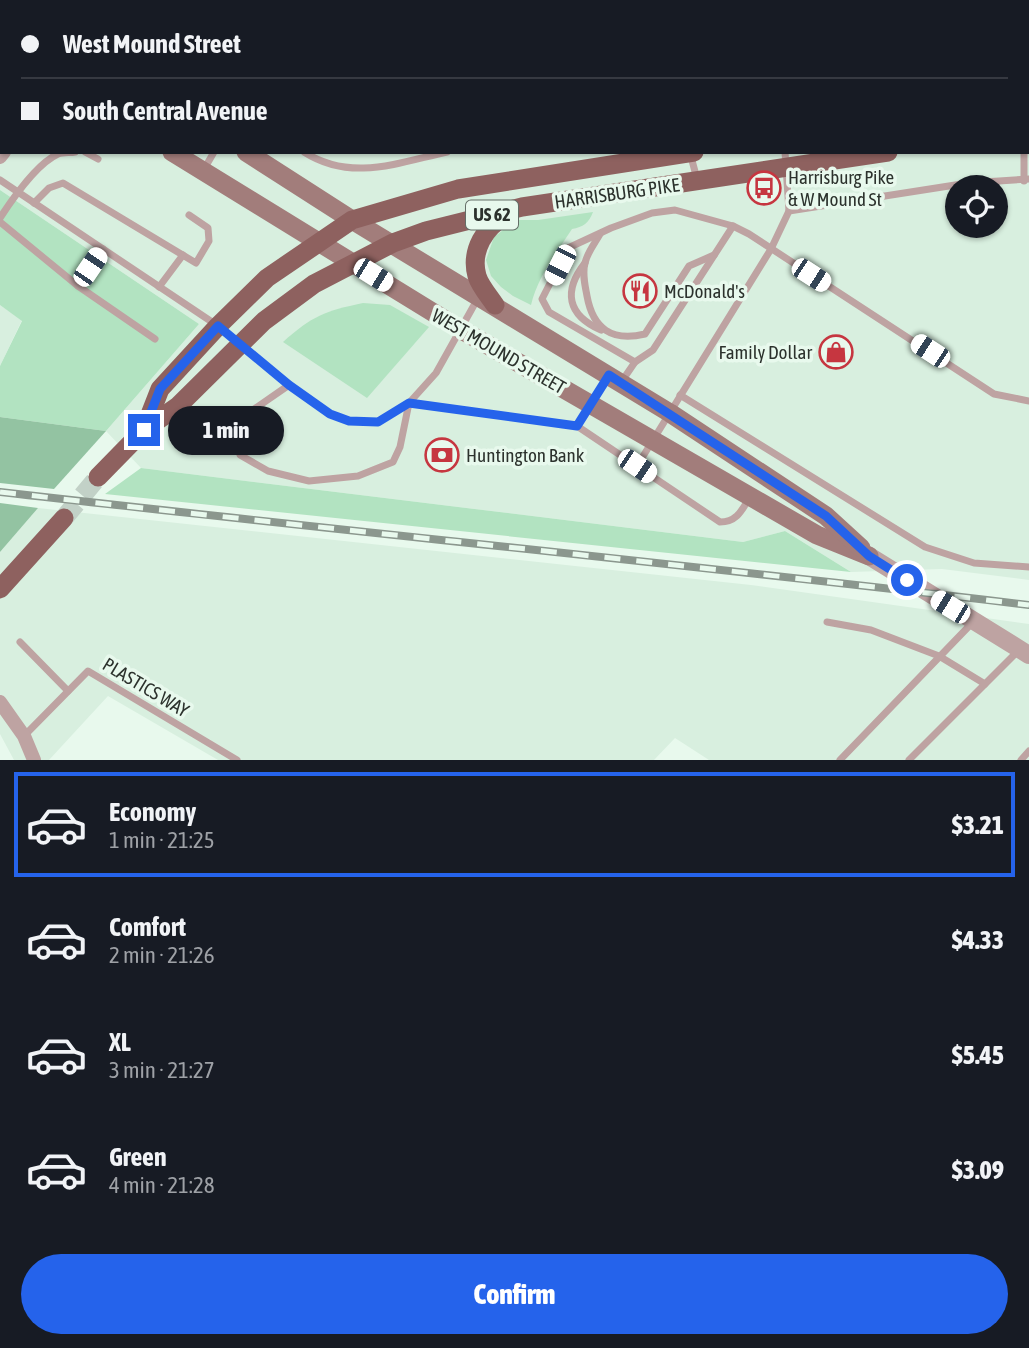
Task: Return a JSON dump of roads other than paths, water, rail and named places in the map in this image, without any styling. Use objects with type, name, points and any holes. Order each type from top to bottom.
[{"type":"main road","name":"WEST MOUND STREET","points":[[175,154],[460,329],[591,405],[817,535],[869,556]]},
{"type":"main road","name":"WEST MOUND STREET","points":[[249,154],[352,220],[670,413],[826,516],[869,556]]},
{"type":"main road","name":"HARRISBURG PIKE","points":[[318,242],[352,220],[458,189],[678,154]]},
{"type":"main road","name":"HARRISBURG PIKE","points":[[355,264],[393,243],[431,230],[522,207],[697,181],[786,160],[862,154]]},
{"type":"main road","points":[[487,300],[477,276],[479,244],[495,220],[522,207]]},
{"type":"main road","name":"US 62","points":[[144,430],[160,389],[218,326],[267,278],[318,242]]},
{"type":"main road","name":"US 62","points":[[98,477],[144,430],[178,406],[264,321],[314,284],[355,264]]},
{"type":"main road","points":[[0,589],[64,518]]},
{"type":"street","name":"WEST MOUND STREET","points":[[869,556],[1024,652]]},
{"type":"street","points":[[0,702],[24,736],[34,760]]},
{"type":"lane","points":[[58,154],[45,163],[18,192],[0,220],[78,286],[155,339]]},
{"type":"lane","points":[[89,154],[98,159]]},
{"type":"lane","points":[[203,171],[213,154]]},
{"type":"lane","points":[[309,154],[339,167],[364,170],[438,154]]},
{"type":"lane","points":[[691,154],[697,181]]},
{"type":"lane","points":[[789,211],[968,183],[1026,180],[1024,154]]},
{"type":"lane","points":[[637,466],[771,249],[789,211],[786,160]]},
{"type":"lane","points":[[0,180],[218,326],[289,385],[330,414],[349,421],[378,422],[409,403],[436,373],[460,329],[487,300]]},
{"type":"lane","points":[[34,203],[49,188],[63,183],[196,263],[209,241],[208,228],[189,215]]},
{"type":"lane","points":[[635,362],[549,312],[542,299],[568,248],[652,213],[676,210],[733,226],[994,394],[1029,401]]},
{"type":"lane","points":[[577,426],[591,405],[615,379],[653,350],[733,226]]},
{"type":"lane","points":[[600,233],[569,290],[573,307],[584,320],[610,334],[629,338],[645,334],[689,266],[714,255]]},
{"type":"lane","points":[[78,286],[103,249]]},
{"type":"lane","points":[[159,287],[183,255]]},
{"type":"lane","points":[[585,262],[584,282],[588,303],[597,323],[610,334]]},
{"type":"lane","points":[[289,385],[250,412],[236,436],[240,455],[268,471],[309,481],[358,476],[393,462],[400,447],[409,403]]},
{"type":"lane","points":[[680,395],[925,547],[975,563],[1029,567]]},
{"type":"lane","points":[[409,403],[577,426],[720,522],[730,522],[737,517],[750,496]]},
{"type":"lane","points":[[840,760],[973,621]]},
{"type":"lane","points":[[827,622],[871,630],[939,656],[985,684]]},
{"type":"lane","points":[[20,642],[68,691]]},
{"type":"lane","points":[[909,760],[985,684],[1024,652]]},
{"type":"lane","name":"PLASTICS WAY","points":[[24,736],[88,671],[232,759]]},
{"type":"lane","points":[[1021,760],[1029,751]]},
{"type":"tunnel","points":[[64,518],[98,477]]},
{"type":"railway","points":[[0,492],[1029,605]]},
{"type":"place","name":"Harrisburg Pike & W Mound St","points":[[764,188]]},
{"type":"place","name":"McDonald's","points":[[640,291]]},
{"type":"place","name":"Family Dollar","points":[[836,352]]},
{"type":"place","name":"Huntington Bank","points":[[442,455]]}]
